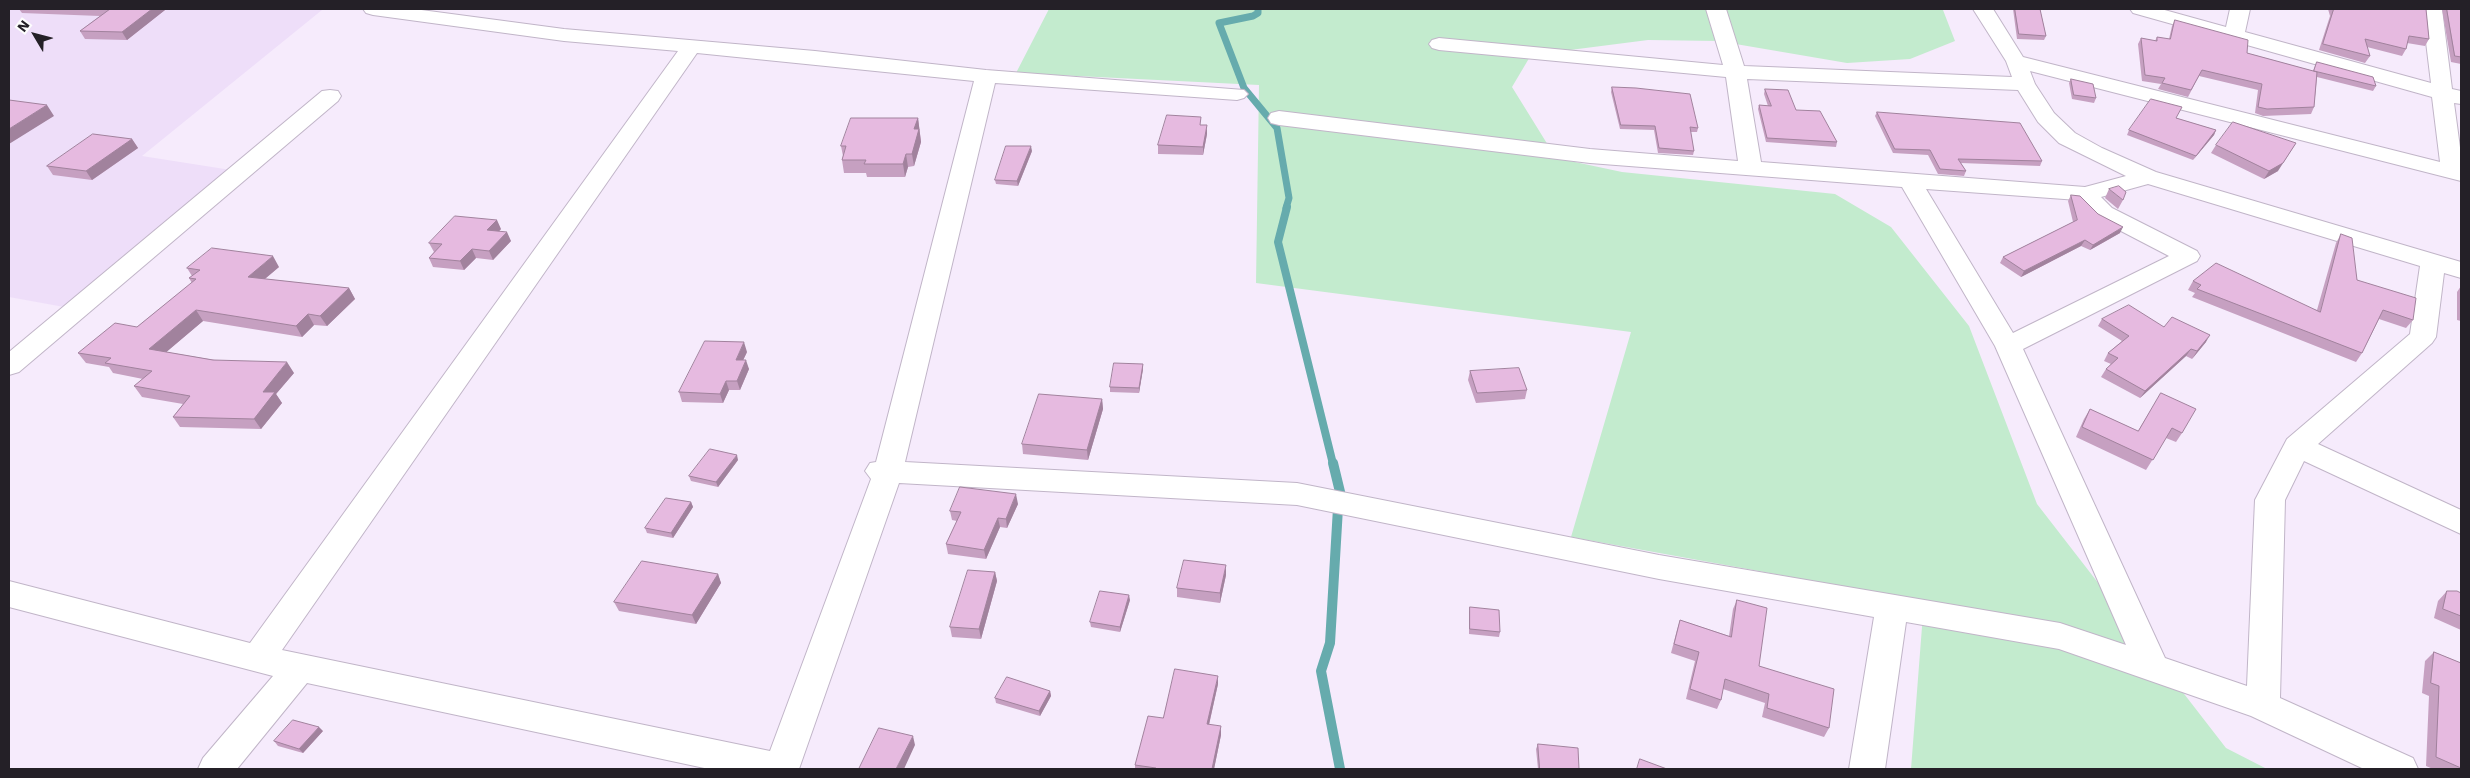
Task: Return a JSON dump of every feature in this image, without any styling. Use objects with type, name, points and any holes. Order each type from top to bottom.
[{"type":"street","points":[[373,9],[564,35],[815,57],[986,76],[1237,94]]},
{"type":"street","points":[[1716,9],[1736,72],[1751,169]]},
{"type":"street","points":[[1983,9],[2016,60],[2026,84],[2046,117],[2067,138],[2094,153],[2148,177],[2461,270]]},
{"type":"street","points":[[2140,9],[2453,96]]},
{"type":"street","points":[[2234,35],[2240,9]]},
{"type":"street","points":[[2016,60],[2457,172],[2453,96],[2432,9]]},
{"type":"street","points":[[1439,44],[1736,72],[2026,84]]},
{"type":"street","points":[[257,659],[692,46]]},
{"type":"street","points":[[9,594],[299,669],[574,724],[780,769],[884,471],[986,76]]},
{"type":"street","points":[[9,366],[330,96]]},
{"type":"street","points":[[1279,118],[1590,156],[2085,194],[2148,177]]},
{"type":"street","points":[[1910,181],[2008,346],[2153,668]]},
{"type":"street","points":[[2008,346],[2188,256],[2104,213],[2085,194]]},
{"type":"street","points":[[2263,706],[2270,500],[2297,446],[2422,337],[2433,262]]},
{"type":"street","points":[[2297,446],[2461,522]]},
{"type":"street","points":[[884,471],[1296,494],[1659,567],[2060,636],[2263,706],[2400,769]]},
{"type":"street","points":[[1867,769],[1892,608]]},
{"type":"street","points":[[216,769],[299,669]]},
{"type":"shaded area","points":[[9,9],[322,10],[142,156],[231,170],[64,307],[9,297]]},
{"type":"green space","points":[[1049,9],[1943,10],[1955,41],[1910,59],[1847,63],[1718,41],[1648,40],[1531,55],[1512,87],[1556,158],[1622,172],[1835,194],[1891,227],[1969,326],[2037,504],[2226,748],[2267,769],[1911,769],[1924,601],[1571,537],[1631,332],[1256,283],[1259,85],[1016,73]]},
{"type":"building","points":[[110,9],[152,9],[122,32],[80,31]]},
{"type":"building","points":[[2015,9],[2040,9],[2046,36],[2019,34]]},
{"type":"building","points":[[2334,9],[2426,9],[2429,39],[2409,36],[2406,49],[2365,39],[2370,56],[2323,44]]},
{"type":"building","points":[[2447,9],[2461,9],[2461,57],[2455,56]]},
{"type":"building","points":[[2175,20],[2248,40],[2247,53],[2317,72],[2314,107],[2267,109],[2258,107],[2262,84],[2202,70],[2191,90],[2162,83],[2165,78],[2145,75],[2141,38],[2157,41],[2157,37],[2170,39]]},
{"type":"building","points":[[2317,62],[2373,77],[2376,86],[2314,71]]},
{"type":"building","points":[[2071,79],[2093,84],[2096,98],[2074,95]]},
{"type":"building","points":[[1612,87],[1690,94],[1698,128],[1690,127],[1694,151],[1659,148],[1655,126],[1621,125]]},
{"type":"building","points":[[1765,89],[1788,90],[1796,110],[1820,111],[1837,142],[1767,138],[1759,105],[1771,106]]},
{"type":"building","points":[[2151,99],[2182,107],[2176,118],[2216,130],[2196,156],[2129,130]]},
{"type":"building","points":[[9,100],[47,105],[9,129]]},
{"type":"building","points":[[1877,112],[2020,123],[2042,161],[1958,159],[1966,171],[1940,169],[1930,150],[1895,149]]},
{"type":"building","points":[[1167,115],[1201,117],[1200,125],[1207,125],[1203,147],[1158,145]]},
{"type":"building","points":[[851,118],[918,118],[914,129],[919,129],[912,154],[906,154],[903,164],[864,164],[866,160],[842,160],[846,146],[841,146]]},
{"type":"building","points":[[2233,122],[2296,143],[2283,163],[2269,171],[2216,145]]},
{"type":"building","points":[[93,134],[132,139],[86,171],[47,166]]},
{"type":"building","points":[[1006,146],[1031,146],[1017,181],[995,180]]},
{"type":"building","points":[[2119,186],[2126,192],[2123,200],[2109,189]]},
{"type":"building","points":[[2071,195],[2080,196],[2098,214],[2123,227],[2093,245],[2085,240],[2024,271],[2003,257],[2077,220]]},
{"type":"building","points":[[455,216],[497,220],[487,230],[507,232],[489,251],[472,249],[460,261],[429,258],[442,244],[429,243]]},
{"type":"building","points":[[2341,234],[2352,238],[2357,280],[2416,298],[2413,320],[2383,310],[2362,353],[2197,289],[2201,285],[2193,281],[2216,263],[2320,312]]},
{"type":"building","points":[[212,248],[273,256],[248,277],[349,288],[320,316],[308,314],[296,326],[196,310],[149,349],[213,360],[287,362],[263,392],[275,392],[254,419],[173,417],[190,396],[134,386],[152,371],[105,363],[111,358],[78,353],[115,323],[137,327],[196,279],[189,278],[200,270],[187,268]]},
{"type":"building","points":[[2129,305],[2164,327],[2172,317],[2210,335],[2197,351],[2191,349],[2145,391],[2106,369],[2118,358],[2108,353],[2129,336],[2102,319]]},
{"type":"building","points":[[705,341],[744,342],[736,360],[746,360],[737,381],[726,381],[720,394],[679,392]]},
{"type":"building","points":[[1114,363],[1143,364],[1139,388],[1110,387]]},
{"type":"building","points":[[1519,368],[1527,390],[1477,393],[1470,371]]},
{"type":"building","points":[[2161,393],[2196,409],[2182,433],[2172,428],[2153,460],[2082,427],[2090,409],[2138,431]]},
{"type":"building","points":[[1039,394],[1102,399],[1087,450],[1022,444]]},
{"type":"building","points":[[710,449],[737,455],[716,482],[689,476]]},
{"type":"building","points":[[960,487],[1016,494],[1006,519],[998,518],[984,550],[946,544],[961,512],[950,511]]},
{"type":"building","points":[[666,498],[691,502],[671,533],[645,528]]},
{"type":"building","points":[[1184,560],[1226,565],[1220,593],[1177,588]]},
{"type":"building","points":[[642,561],[718,574],[692,615],[614,602]]},
{"type":"building","points":[[968,570],[995,572],[979,629],[950,627]]},
{"type":"building","points":[[1100,591],[1129,595],[1120,627],[1090,622]]},
{"type":"building","points":[[2447,591],[2461,593],[2461,616],[2443,609]]},
{"type":"building","points":[[1737,600],[1767,608],[1759,666],[1834,689],[1829,728],[1767,708],[1769,694],[1725,679],[1721,700],[1690,689],[1699,652],[1674,644],[1680,620],[1731,637]]},
{"type":"building","points":[[1470,607],[1499,610],[1500,632],[1470,629]]},
{"type":"building","points":[[2434,652],[2461,663],[2461,768],[2436,757],[2439,686],[2431,683]]},
{"type":"building","points":[[1175,669],[1218,676],[1207,724],[1221,726],[1212,769],[1155,769],[1135,765],[1148,716],[1163,718]]},
{"type":"building","points":[[1007,677],[1050,691],[1039,711],[995,698]]},
{"type":"building","points":[[293,720],[319,727],[299,749],[274,741]]},
{"type":"building","points":[[879,728],[913,736],[896,769],[859,769]]},
{"type":"building","points":[[1538,744],[1578,748],[1579,769],[1540,769]]},
{"type":"building","points":[[1640,759],[1667,769],[1637,769]]},
{"type":"waterway","points":[[1258,9],[1258,13],[1253,16],[1219,23],[1244,88],[1277,128],[1289,198],[1286,208]]},
{"type":"waterway","points":[[1287,207],[1278,242],[1333,464]]},
{"type":"waterway","points":[[1333,463],[1341,496]]},
{"type":"waterway","points":[[1338,508],[1330,643],[1321,671],[1340,769]]}]
